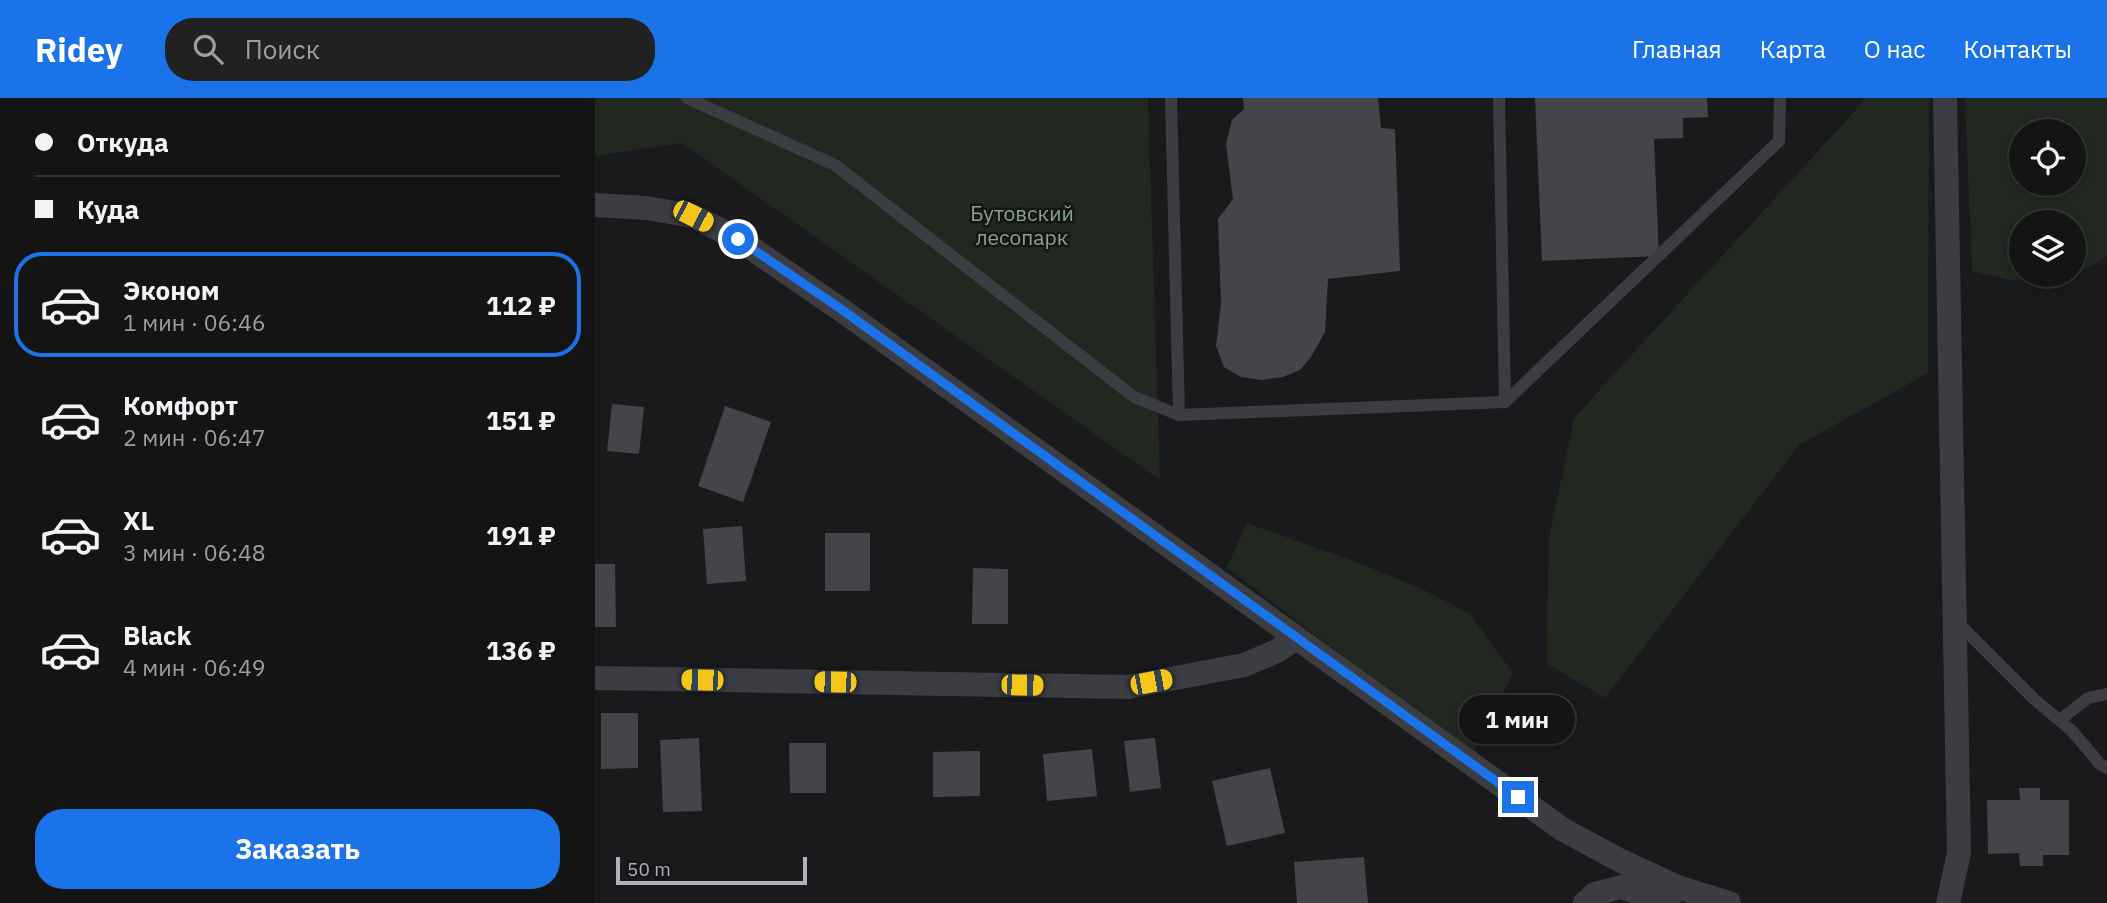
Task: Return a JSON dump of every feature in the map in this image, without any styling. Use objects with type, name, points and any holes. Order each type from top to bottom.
[{"type":"street","points":[[1945,98],[1959,853],[1948,903]]},
{"type":"street","points":[[595,205],[647,208],[693,216],[738,239],[841,309],[1562,829],[1621,861],[1680,888],[1729,903]]},
{"type":"street","points":[[595,678],[1128,687],[1244,665],[1277,651],[1296,638]]},
{"type":"street","points":[[1585,903],[1595,894],[1623,895],[1669,903]]},
{"type":"lane","points":[[687,98],[835,165],[1134,397],[1179,415],[1505,402],[1779,141],[1780,98]]},
{"type":"lane","points":[[1171,98],[1179,415]]},
{"type":"lane","points":[[1499,98],[1505,402]]},
{"type":"lane","points":[[1955,620],[2107,768]]},
{"type":"lane","points":[[2060,720],[2088,698],[2107,694]]},
{"type":"green space","name":"Бутовский лесопарк","points":[[595,98],[1148,98],[1160,480],[682,143],[595,156]]},
{"type":"green space","points":[[1865,98],[1929,98],[1928,373],[1799,445],[1605,698],[1546,663],[1549,538],[1574,418]]},
{"type":"green space","points":[[1965,98],[2107,98],[2107,257],[2086,269],[2086,210],[2009,210],[2009,280],[1972,271]]},
{"type":"green space","points":[[1247,523],[1364,565],[1424,590],[1470,614],[1513,673],[1472,756],[1227,567]]},
{"type":"building","points":[[1243,98],[1378,98],[1381,128],[1395,129],[1400,271],[1328,279],[1325,332],[1311,357],[1300,370],[1283,377],[1262,380],[1241,377],[1224,367],[1216,346],[1221,304],[1218,219],[1233,199],[1226,144],[1232,120],[1244,109]]},
{"type":"building","points":[[1535,98],[1707,98],[1708,117],[1683,118],[1683,138],[1654,139],[1659,256],[1542,261]]},
{"type":"building","points":[[612,404],[644,407],[639,454],[607,451]]},
{"type":"building","points":[[725,406],[771,422],[743,502],[698,486]]},
{"type":"building","points":[[742,526],[746,581],[707,584],[703,529]]},
{"type":"building","points":[[825,533],[870,533],[870,591],[825,591]]},
{"type":"building","points":[[595,564],[615,564],[616,627],[595,627]]},
{"type":"building","points":[[973,568],[1008,569],[1008,624],[972,624]]},
{"type":"building","points":[[601,713],[638,713],[638,768],[601,769]]},
{"type":"building","points":[[699,738],[702,811],[663,812],[660,740]]},
{"type":"building","points":[[1155,738],[1161,788],[1130,792],[1124,741]]},
{"type":"building","points":[[789,743],[826,743],[826,793],[790,793]]},
{"type":"building","points":[[1092,749],[1097,796],[1047,801],[1043,754]]},
{"type":"building","points":[[980,751],[980,796],[933,797],[933,752]]},
{"type":"building","points":[[1270,768],[1285,833],[1227,846],[1212,781]]},
{"type":"building","points":[[2019,788],[2040,788],[2040,800],[2069,800],[2069,855],[2043,855],[2043,866],[2020,866],[2019,853],[1988,854],[1987,800],[2020,800]]},
{"type":"building","points":[[1364,857],[1368,903],[1297,903],[1294,862]]},
{"type":"route","points":[[738,239],[841,309],[1518,797]]}]
